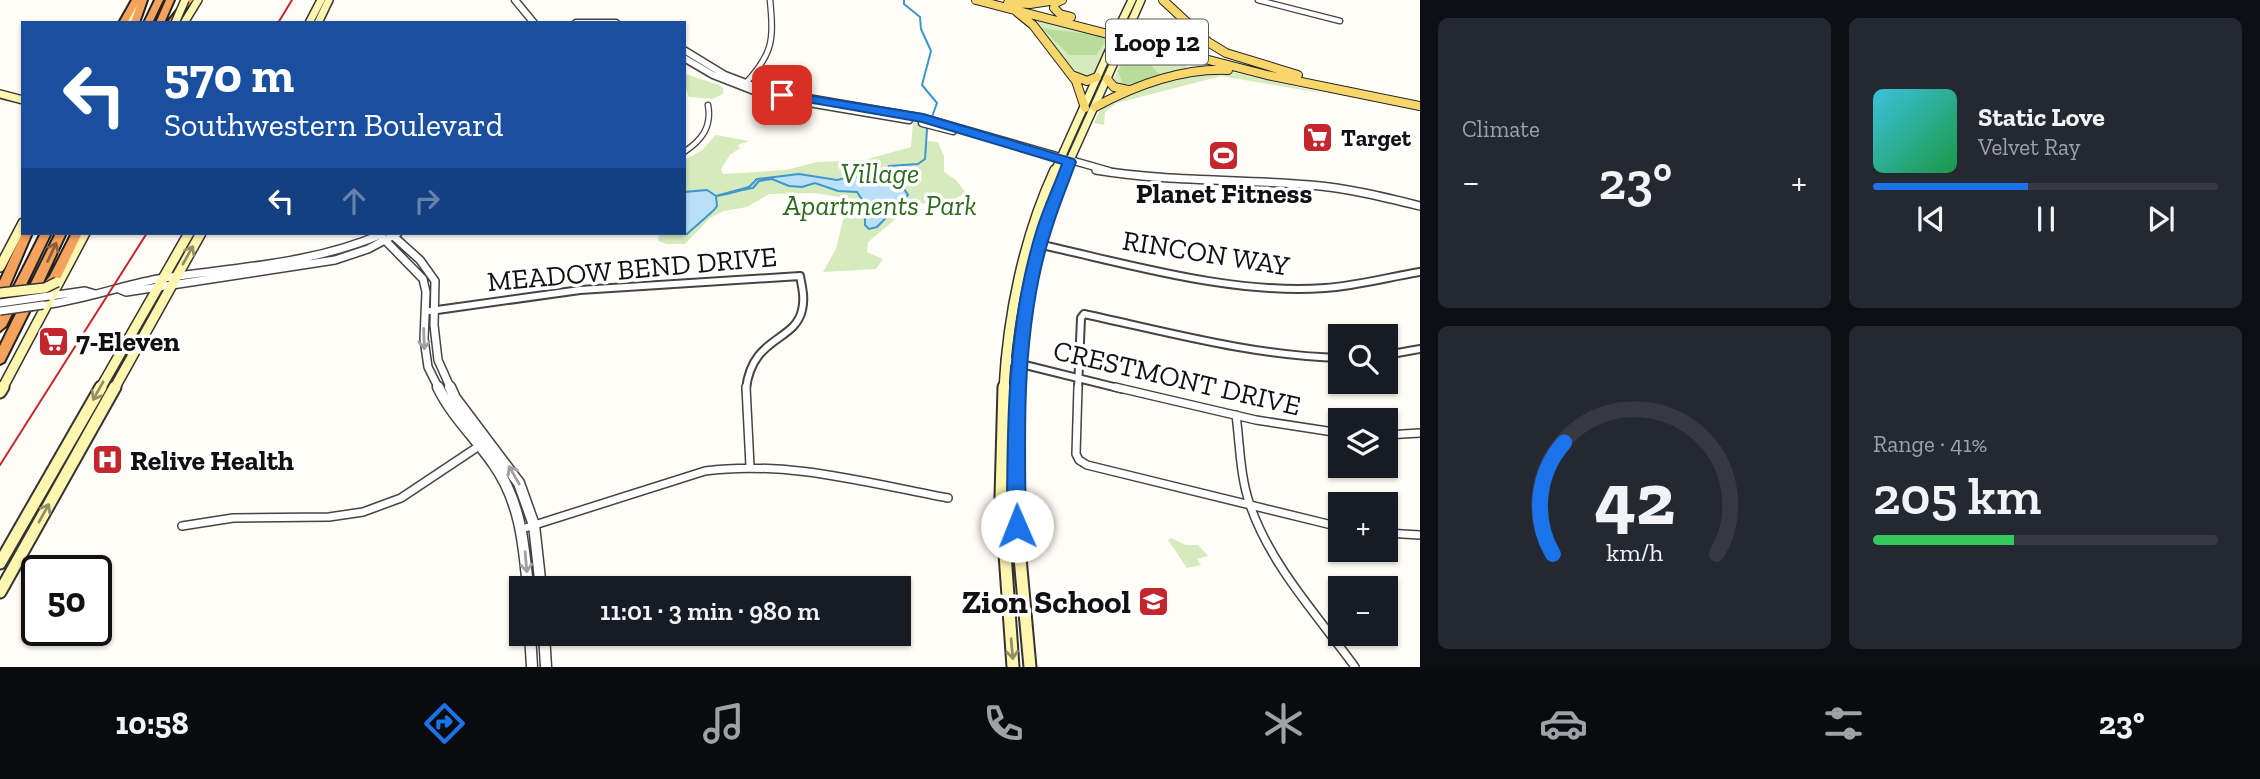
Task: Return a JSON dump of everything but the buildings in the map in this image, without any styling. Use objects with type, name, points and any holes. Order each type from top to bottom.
[{"type":"highway","points":[[127,21],[136,0]]},
{"type":"highway","points":[[136,21],[142,0]]},
{"type":"highway","points":[[149,21],[159,0]]},
{"type":"highway","points":[[161,19],[170,0]]},
{"type":"highway","points":[[161,19],[178,0]]},
{"type":"highway","points":[[175,21],[187,0]]},
{"type":"highway","points":[[0,294],[26,235]]},
{"type":"highway","points":[[0,320],[45,235]]},
{"type":"highway","points":[[0,359],[60,235]]},
{"type":"highway","points":[[22,316],[55,278],[76,235]]},
{"type":"main road","points":[[127,21],[142,0]]},
{"type":"main road","points":[[185,21],[198,0]]},
{"type":"main road","points":[[310,21],[321,0]]},
{"type":"main road","points":[[319,21],[329,0]]},
{"type":"main road","name":"Loop 12","points":[[976,0],[1093,26],[1310,83]]},
{"type":"main road","points":[[1001,4],[1030,4],[1056,0]]},
{"type":"main road","points":[[1062,0],[1053,5],[1056,11],[1093,26]]},
{"type":"main road","points":[[1013,667],[1001,508],[1006,360],[1028,242],[1045,192],[1087,124],[1097,77],[1132,0]]},
{"type":"main road","points":[[1030,667],[1020,582],[1016,511],[1019,363],[1029,292],[1040,245],[1078,122],[1090,108],[1107,79],[1141,0]]},
{"type":"main road","points":[[1163,1],[1208,42],[1232,56],[1310,83]]},
{"type":"main road","points":[[1001,4],[1033,25],[1080,87],[1090,108]]},
{"type":"main road","name":"Loop 12","points":[[1001,4],[1170,50],[1420,107]]},
{"type":"main road","points":[[1033,25],[1034,20],[1047,18]]},
{"type":"main road","points":[[1191,51],[1209,49],[1208,42]]},
{"type":"main road","points":[[1090,108],[1131,89],[1190,71],[1191,65],[1170,50]]},
{"type":"main road","points":[[1180,75],[1220,69],[1310,83]]},
{"type":"main road","points":[[1069,71],[1083,80],[1097,77]]},
{"type":"main road","points":[[1107,79],[1117,88],[1131,89]]},
{"type":"main road","name":"Loop 12","points":[[1332,88],[1420,100]]},
{"type":"main road","points":[[2,98],[21,100]]},
{"type":"main road","points":[[2,98],[21,104]]},
{"type":"main road","points":[[1078,122],[1087,124]]},
{"type":"main road","points":[[0,267],[21,227]]},
{"type":"main road","points":[[0,393],[84,235]]},
{"type":"main road","points":[[0,592],[127,365],[188,235]]},
{"type":"main road","points":[[0,563],[113,365],[200,235]]},
{"type":"main road","points":[[0,294],[45,288],[60,280]]},
{"type":"main road","points":[[113,365],[127,365]]},
{"type":"main road","points":[[71,440],[85,439]]},
{"type":"main road","points":[[1001,508],[1016,511]]},
{"type":"main road","points":[[10,545],[27,544]]},
{"type":"street","points":[[515,0],[532,21]]},
{"type":"street","points":[[743,86],[763,66],[772,49],[770,0]]},
{"type":"street","points":[[1258,0],[1340,21]]},
{"type":"street","points":[[686,51],[743,86]]},
{"type":"street","points":[[686,59],[708,74],[743,86],[907,117],[1113,176],[1312,185],[1372,194],[1420,206]]},
{"type":"street","points":[[686,150],[707,132],[710,121],[708,105]]},
{"type":"street","points":[[0,303],[87,299],[95,294],[118,289],[126,292],[202,277],[325,262],[360,252],[389,235],[432,275],[436,288],[424,349],[433,379],[446,404],[484,442],[519,483],[534,525],[540,576]]},
{"type":"street","name":"RINCON WAY","points":[[1028,242],[1211,281],[1264,288],[1325,288],[1420,272]]},
{"type":"street","name":"MEADOW BEND DRIVE","points":[[430,312],[580,290],[800,276],[804,291],[803,311],[792,327],[763,349],[750,368],[747,383],[750,466]]},
{"type":"street","points":[[0,320],[48,300]]},
{"type":"street","points":[[430,312],[444,376],[508,488],[522,529],[527,576]]},
{"type":"street","points":[[1328,358],[1302,357],[1250,349],[1084,314],[1081,318],[1077,377],[1076,454],[1079,460],[1087,465],[1328,524]]},
{"type":"street","points":[[1398,353],[1420,349]]},
{"type":"street","name":"CRESTMONT DRIVE","points":[[1006,360],[1236,415],[1328,431]]},
{"type":"street","points":[[433,379],[444,376]]},
{"type":"street","points":[[1236,415],[1251,507],[1285,570],[1355,667]]},
{"type":"street","points":[[1398,434],[1420,433]]},
{"type":"street","points":[[182,526],[233,518],[330,517],[363,512],[401,498],[484,442]]},
{"type":"street","points":[[522,529],[705,471],[750,466],[775,467],[948,498]]},
{"type":"street","points":[[1398,534],[1420,535]]},
{"type":"street","points":[[531,646],[532,667]]},
{"type":"street","points":[[545,646],[546,667]]},
{"type":"green space","points":[[1038,19],[1112,36],[1092,76],[1088,78],[1074,74],[1034,21]]},
{"type":"green space","points":[[1042,28],[1109,37],[1096,55],[1069,55]]},
{"type":"green space","points":[[1128,41],[1170,52],[1178,56],[1187,68],[1185,71],[1130,87],[1121,87],[1113,82]]},
{"type":"green space","points":[[1132,53],[1147,61],[1161,76],[1139,83],[1123,84],[1118,71],[1126,57]]},
{"type":"green space","points":[[1223,70],[1327,94],[1221,76],[1117,103],[1105,112],[1104,125],[1094,123],[1101,108],[1113,97],[1198,72]]},
{"type":"green space","points":[[686,74],[723,88],[723,94],[712,99],[689,97]]},
{"type":"green space","name":"Village Apartments Park","points":[[913,122],[929,126],[927,141],[938,142],[944,156],[944,172],[956,180],[966,193],[939,204],[911,200],[898,217],[868,242],[867,252],[883,259],[876,269],[823,272],[836,249],[843,220],[851,210],[851,199],[815,193],[769,194],[747,207],[724,211],[710,218],[685,244],[658,241],[659,235],[686,235],[686,159],[702,150],[716,135],[749,141],[738,145],[740,148],[730,155],[721,169],[723,174],[786,170],[817,162],[864,160],[911,147]]},
{"type":"green space","points":[[1171,538],[1186,545],[1198,545],[1208,556],[1197,559],[1201,565],[1187,568],[1168,540]]},
{"type":"water","points":[[799,174],[837,180],[854,176],[873,180],[885,175],[902,186],[908,195],[877,227],[869,229],[865,225],[865,204],[857,192],[838,191],[815,183],[802,187],[789,186],[772,179],[759,181],[753,188],[716,196],[749,187],[757,179]]},
{"type":"water","points":[[707,190],[716,196],[717,206],[686,234],[686,192]]},
{"type":"waterway","points":[[904,0],[904,4],[920,17],[921,29],[931,51],[922,85],[937,103],[932,117]]},
{"type":"waterway","points":[[883,175],[889,166],[918,164],[925,159],[927,129]]},
{"type":"tram line","points":[[279,21],[292,0]]},
{"type":"tram line","points":[[0,465],[146,235]]},
{"type":"place","name":"Target","points":[[1318,138]]},
{"type":"place","name":"Planet Fitness","points":[[1224,156]]},
{"type":"place","name":"7-Eleven","points":[[53,341]]},
{"type":"place","name":"Relive Health","points":[[107,460]]},
{"type":"place","name":"Zion School","points":[[1154,601]]},
{"type":"route","points":[[782,95],[923,118],[1070,162],[1044,229],[1024,320],[1016,425],[1017,526]]}]
